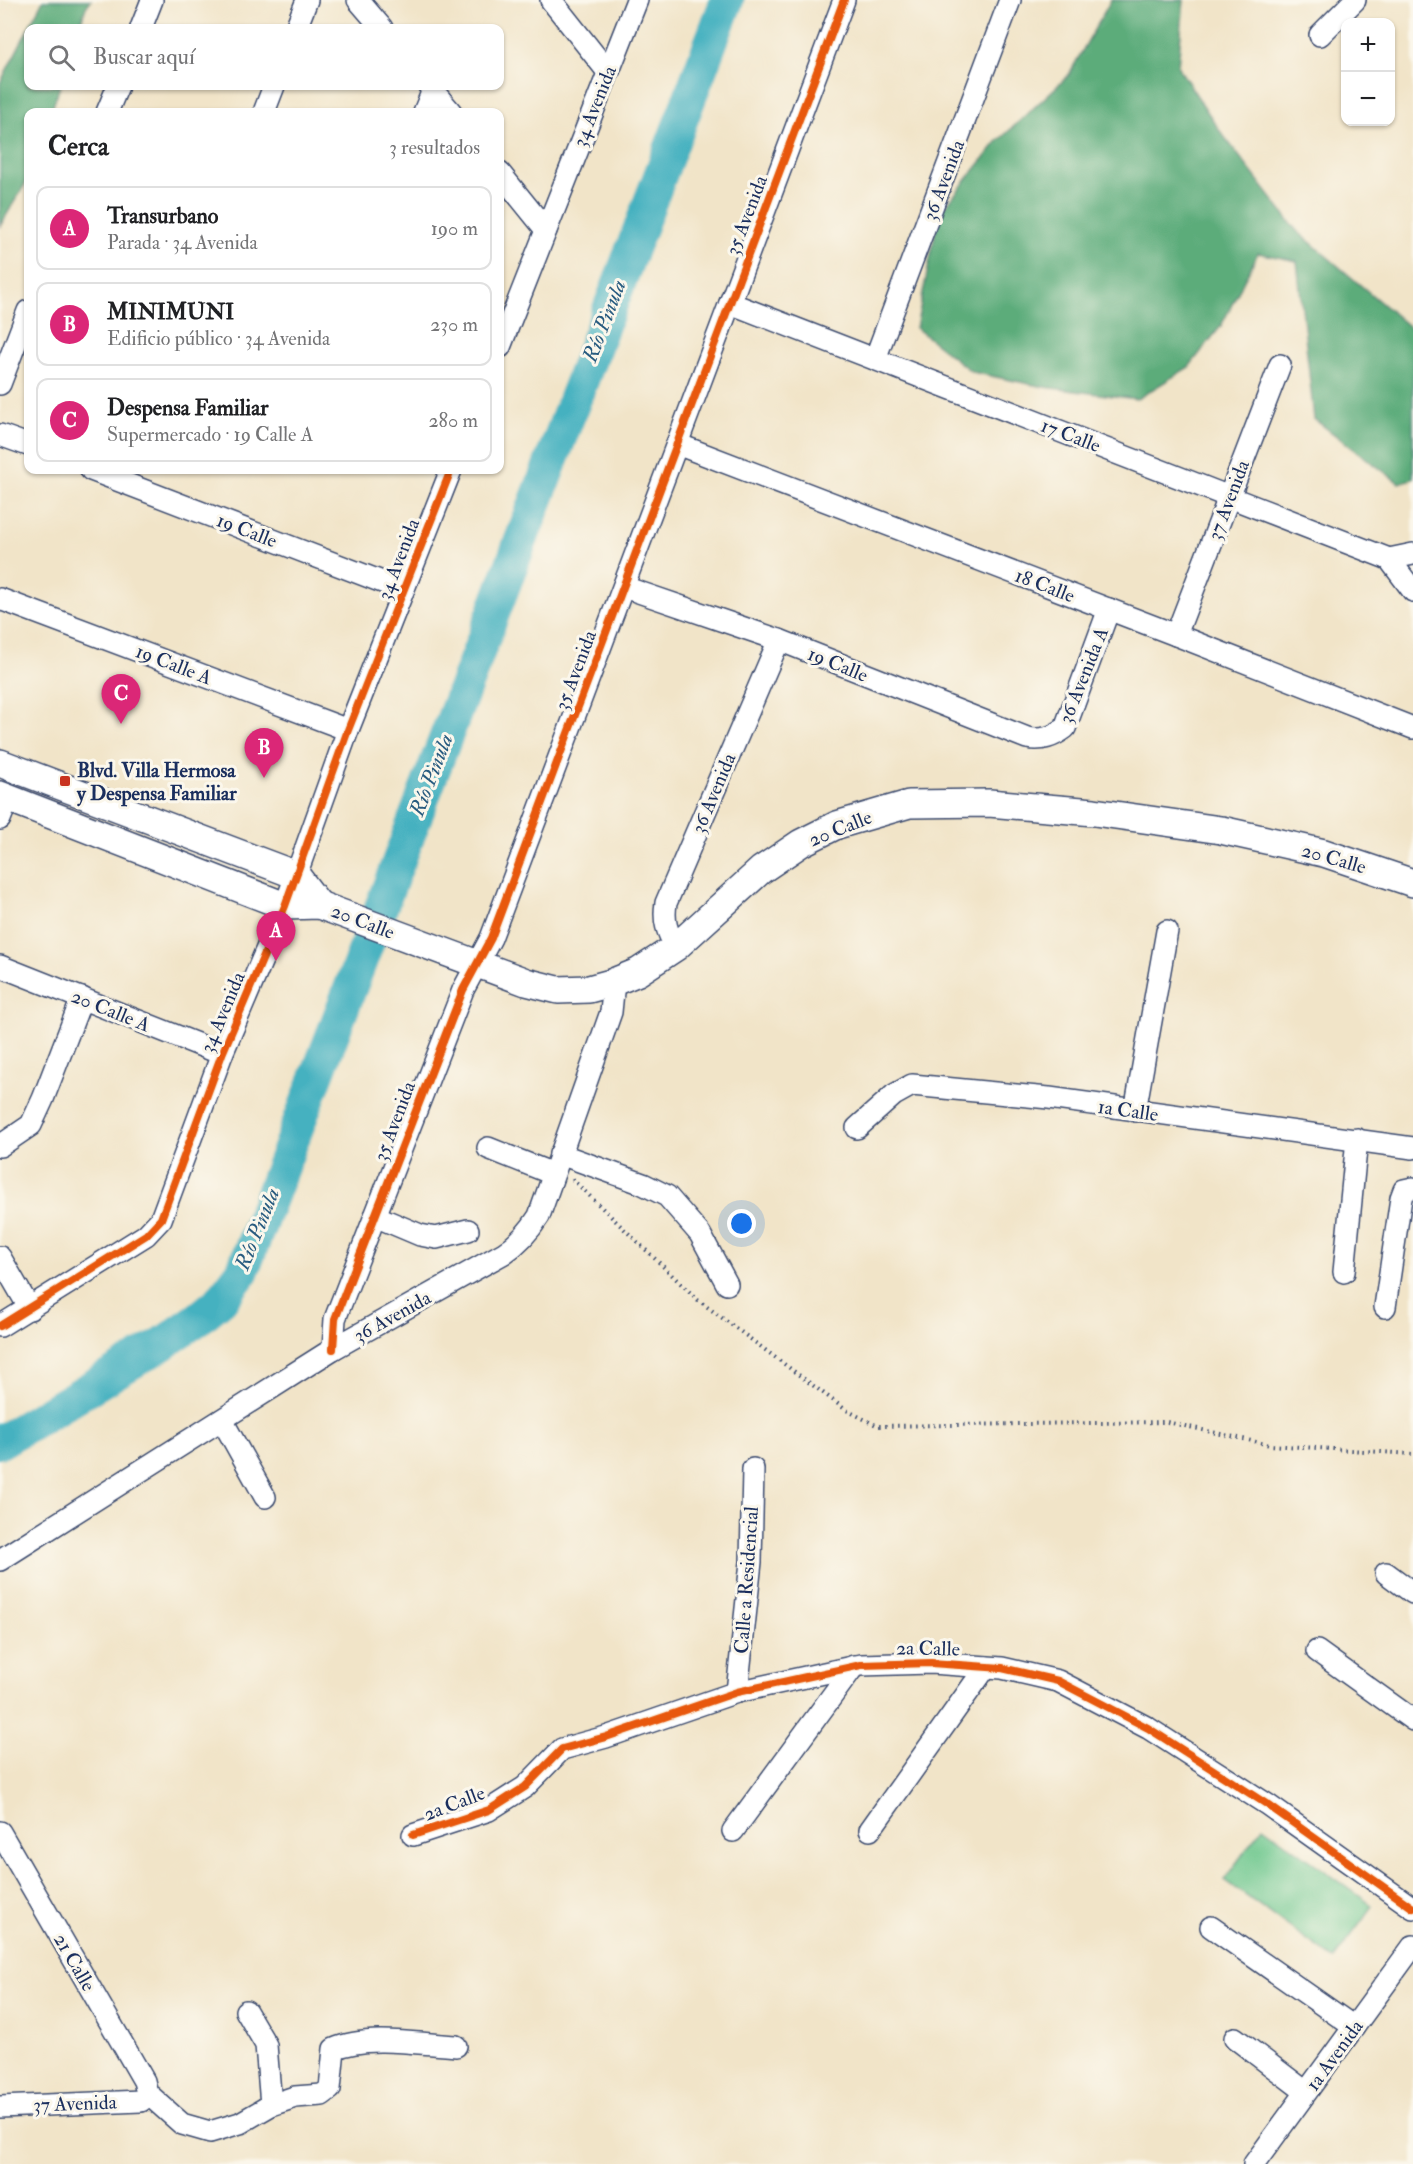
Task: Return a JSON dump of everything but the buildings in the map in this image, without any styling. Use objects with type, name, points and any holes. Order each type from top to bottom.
[{"type":"main road","points":[[0,763],[297,875]]},
{"type":"main road","name":"20 Calle","points":[[3,804],[285,906],[331,909],[526,982],[558,990],[589,989],[638,972],[676,947],[761,870],[801,843],[837,825],[909,804],[989,803],[1094,812],[1221,830],[1323,852],[1413,883]]},
{"type":"main road","name":"20 Calle","points":[[297,875],[331,909]]},
{"type":"street","points":[[143,24],[152,0]]},
{"type":"street","points":[[298,24],[307,0]]},
{"type":"street","points":[[358,0],[379,24]]},
{"type":"street","points":[[551,0],[608,72]]},
{"type":"street","name":"34 Avenida","points":[[504,337],[637,0]]},
{"type":"street","name":"35 Avenida","points":[[333,1349],[335,1318],[463,990],[491,938],[844,0]]},
{"type":"street","name":"36 Avenida","points":[[875,359],[1010,0]]},
{"type":"street","points":[[1320,35],[1355,0]]},
{"type":"street","points":[[109,108],[116,90]]},
{"type":"street","points":[[266,108],[272,90]]},
{"type":"street","points":[[425,108],[430,90]]},
{"type":"street","points":[[433,90],[448,108]]},
{"type":"street","points":[[504,178],[546,230]]},
{"type":"street","name":"17 Calle","points":[[730,303],[1389,558]]},
{"type":"street","points":[[0,384],[24,321]]},
{"type":"street","name":"37 Avenida","points":[[1176,635],[1280,364]]},
{"type":"street","points":[[0,435],[24,444]]},
{"type":"street","name":"18 Calle","points":[[677,444],[1413,728]]},
{"type":"street","name":"19 Calle","points":[[102,474],[403,590]]},
{"type":"street","name":"34 Avenida","points":[[0,1326],[30,1309],[153,1228],[161,1219],[222,1054],[285,906],[348,730],[449,474]]},
{"type":"street","points":[[1413,554],[1389,558],[1413,591]]},
{"type":"street","name":"19 Calle","points":[[624,587],[779,640],[1027,738],[1043,739],[1051,736]]},
{"type":"street","name":"19 Calle A","points":[[0,599],[348,730]]},
{"type":"street","name":"36 Avenida A","points":[[1051,736],[1065,728],[1109,609]]},
{"type":"street","name":"36 Avenida","points":[[676,947],[667,932],[664,918],[666,903],[779,640]]},
{"type":"street","points":[[1135,1111],[1167,931]]},
{"type":"street","name":"20 Calle A","points":[[0,966],[222,1054]]},
{"type":"street","name":"36 Avenida","points":[[0,1560],[333,1349],[504,1254],[518,1243],[530,1230],[539,1215],[611,1012],[613,993],[611,983]]},
{"type":"street","points":[[0,1146],[31,1125],[44,1099],[82,998]]},
{"type":"street","name":"1a Calle","points":[[857,1128],[894,1095],[912,1085],[1049,1098],[1413,1148]]},
{"type":"street","points":[[1344,1272],[1357,1139]]},
{"type":"street","points":[[488,1148],[643,1184],[667,1196],[700,1234],[727,1284]]},
{"type":"street","points":[[1385,1307],[1401,1198],[1404,1190],[1413,1188]]},
{"type":"street","points":[[375,1216],[420,1235],[436,1238],[468,1230]]},
{"type":"street","points":[[0,1257],[30,1309]]},
{"type":"street","points":[[222,1420],[266,1497]]},
{"type":"street","name":"Calle a Residencial","points":[[736,1692],[751,1562],[753,1469]]},
{"type":"street","points":[[1386,1573],[1413,1593]]},
{"type":"street","points":[[1317,1651],[1413,1720]]},
{"type":"street","name":"2a Calle","points":[[413,1835],[489,1810],[525,1786],[562,1749],[606,1737],[736,1692],[854,1666],[931,1663],[1002,1668],[1058,1681],[1148,1728],[1268,1805],[1413,1908]]},
{"type":"street","points":[[733,1831],[854,1666]]},
{"type":"street","points":[[870,1830],[986,1667]]},
{"type":"street","name":"21 Calle","points":[[0,1832],[144,2081],[147,2093]]},
{"type":"street","points":[[1211,1927],[1354,2027]]},
{"type":"street","name":"1a Avenida","points":[[1254,2164],[1413,1946]]},
{"type":"street","points":[[246,2011],[266,2045],[271,2105]]},
{"type":"street","points":[[1235,2038],[1306,2092]]},
{"type":"street","points":[[147,2093],[182,2124],[210,2132],[240,2123],[271,2105],[295,2097],[322,2095],[330,2089],[334,2049],[347,2043],[380,2042],[456,2046]]},
{"type":"street","name":"37 Avenida","points":[[0,2107],[141,2101],[147,2093]]},
{"type":"path","points":[[556,1164],[698,1300],[846,1410],[878,1426],[1167,1422],[1270,1445],[1413,1454]]},
{"type":"green space","points":[[43,0],[91,0],[80,24],[30,24]]},
{"type":"green space","points":[[1111,0],[1184,0],[1178,67],[1220,131],[1296,230],[1413,330],[1413,479],[1399,483],[1314,419],[1297,261],[1258,253],[1221,326],[1189,367],[1137,399],[1044,387],[972,372],[916,328],[939,214],[997,142],[1068,76]]},
{"type":"green space","points":[[24,37],[24,90],[59,90],[52,108],[24,108],[24,186],[0,226],[0,83]]},
{"type":"green space","points":[[1263,1826],[1373,1906],[1334,1959],[1224,1880]]},
{"type":"waterway","name":"Río Pinula","points":[[0,1442],[161,1345],[221,1300],[242,1272],[727,0]]},
{"type":"cycle path","points":[[333,1349],[335,1319],[463,990],[491,938],[844,0]]},
{"type":"cycle path","points":[[0,1326],[146,1235],[161,1219],[222,1054],[285,906],[348,730],[449,474]]},
{"type":"cycle path","points":[[413,1835],[489,1810],[525,1787],[562,1749],[606,1737],[737,1692],[861,1665],[931,1663],[1002,1668],[1058,1681],[1148,1728],[1268,1805],[1413,1908]]},
{"type":"place","name":"Despensa Familiar","points":[[121,724]]},
{"type":"place","name":"MINIMUNI","points":[[264,778]]},
{"type":"place","name":"Blvd. Villa Hermosa y Despensa Familiar","points":[[65,781]]},
{"type":"place","name":"Transurbano","points":[[276,961]]}]
